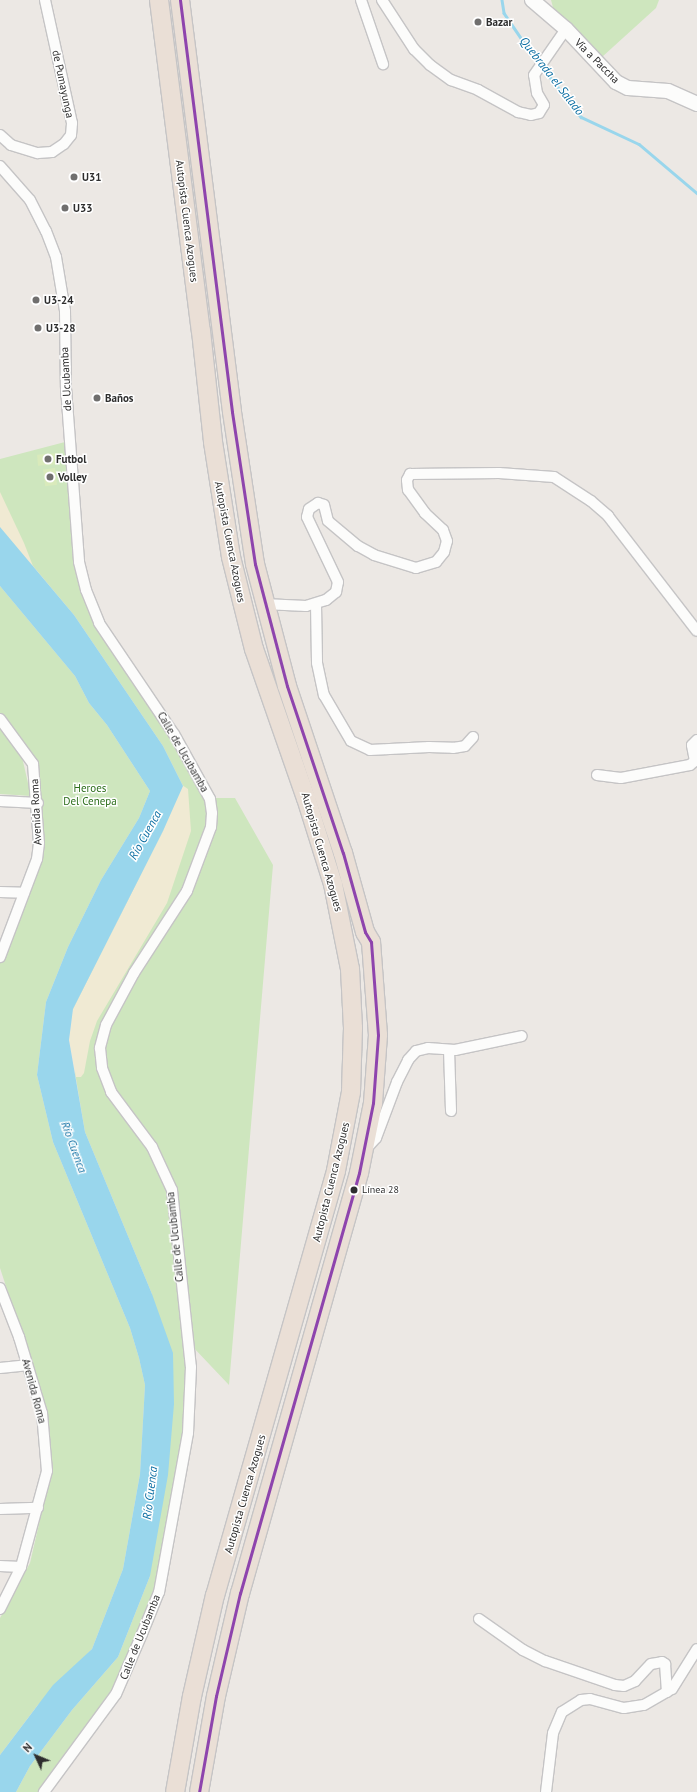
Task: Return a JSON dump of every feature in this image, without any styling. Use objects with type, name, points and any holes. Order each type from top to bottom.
[{"type":"highway","name":"Autopista Cuenca Azogues","points":[[159,0],[200,323],[213,442],[231,557],[254,649],[306,798],[333,884],[350,969],[353,1022],[351,1092],[336,1171],[214,1602],[190,1703],[175,1792]]},
{"type":"highway","name":"Autopista Cuenca Azogues","points":[[180,0],[244,498],[264,604],[287,686],[342,847],[365,932],[371,942],[378,1035],[373,1096],[364,1152],[334,1266],[240,1592],[217,1689],[199,1792]]},
{"type":"main road","name":"Vía a Paccha","points":[[532,0],[566,29],[616,82],[628,88],[668,91],[697,104]]},
{"type":"street","name":"de Pumayunga","points":[[0,135],[11,145],[38,153],[52,152],[64,144],[70,135],[72,123],[45,0]]},
{"type":"street","points":[[361,0],[383,64]]},
{"type":"street","points":[[382,0],[414,49],[430,65],[451,80],[478,90],[518,112],[535,114],[543,108],[533,80],[536,72],[566,29]]},
{"type":"street","name":"de Ucubamba","points":[[0,166],[30,200],[46,231],[56,257],[65,311],[66,388],[79,562]]},
{"type":"street","points":[[264,604],[301,607],[316,604],[336,592],[338,582],[307,517],[309,509],[318,503],[324,505],[328,521],[358,546],[374,555],[416,568],[426,567],[436,562],[444,552],[447,541],[443,530],[425,513],[408,490],[407,480],[410,474],[499,473],[554,477],[591,501],[608,516],[697,631]]},
{"type":"street","name":"Calle de Ucubamba","points":[[44,1792],[116,1694],[148,1620],[159,1592],[188,1433],[191,1367],[172,1190],[152,1147],[111,1092],[102,1068],[100,1048],[106,1025],[134,973],[187,891],[212,827],[210,799],[174,734],[99,623],[86,590],[79,562]]},
{"type":"street","points":[[316,604],[317,663],[324,695],[351,740],[370,750],[429,747],[453,748],[465,746],[473,737]]},
{"type":"street","name":"Avenida Roma","points":[[0,720],[33,764],[38,803],[37,859],[0,957]]},
{"type":"street","points":[[596,775],[621,778],[690,765],[695,760],[692,745],[697,740]]},
{"type":"street","points":[[0,801],[38,803]]},
{"type":"street","points":[[0,892],[24,893]]},
{"type":"street","points":[[364,1152],[376,1138],[397,1082],[408,1060],[416,1051],[428,1048],[449,1050],[522,1036]]},
{"type":"street","points":[[449,1050],[451,1111]]},
{"type":"street","name":"Avenida Roma","points":[[0,1288],[42,1413],[47,1447],[47,1471],[21,1567],[0,1609]]},
{"type":"street","points":[[0,1368],[27,1365]]},
{"type":"street","points":[[0,1509],[38,1508]]},
{"type":"street","points":[[0,1566],[21,1567]]},
{"type":"street","points":[[479,1619],[523,1650],[546,1661],[615,1685],[624,1686],[635,1681],[651,1664],[662,1662],[665,1664],[667,1692]]},
{"type":"street","points":[[546,1792],[552,1733],[562,1712],[581,1700],[590,1699],[624,1708],[644,1705],[667,1692],[697,1649]]},
{"type":"green space","points":[[551,0],[659,0],[656,8],[602,57],[554,11]]},
{"type":"green space","points":[[65,442],[70,447],[79,562],[99,623],[174,734],[212,813],[200,863],[106,1025],[102,1068],[152,1147],[172,1190],[191,1367],[188,1433],[159,1592],[116,1694],[44,1792],[16,1792],[30,1766],[72,1710],[118,1657],[150,1576],[152,1294],[85,1132],[75,1073],[73,1009],[163,831],[183,786],[163,746],[74,615],[33,566],[0,541],[0,459]]},
{"type":"green space","name":"Futbol","points":[[58,453],[59,464],[38,466],[37,455]]},
{"type":"green space","name":"Volley","points":[[55,468],[57,485],[45,486],[43,469]]},
{"type":"green space","name":"Heroes Del Cenepa","points":[[0,586],[75,676],[89,703],[107,725],[150,791],[139,818],[101,880],[68,947],[46,1002],[37,1075],[53,1142],[130,1328],[139,1358],[145,1385],[140,1474],[123,1569],[92,1649],[37,1706],[0,1755],[0,1618],[30,1563],[51,1472],[19,1326],[0,1268],[0,957],[45,842],[33,764],[0,719]]},
{"type":"green space","points":[[0,726],[22,757],[31,796],[0,794]]},
{"type":"green space","points":[[213,798],[235,798],[273,865],[229,1385],[192,1346],[174,1189],[114,1091],[105,1066],[103,1049],[109,1026],[137,975],[191,892],[215,829]]},
{"type":"sand","points":[[0,492],[24,543],[33,566],[0,541]]},
{"type":"sand","points":[[182,785],[188,789],[191,831],[167,903],[97,1021],[90,1041],[84,1073],[81,1077],[76,1077],[69,1040],[73,1009],[163,831]]},
{"type":"water","name":"Río Cuenca","points":[[0,527],[74,615],[163,746],[183,786],[163,831],[73,1009],[69,1040],[85,1132],[152,1294],[173,1353],[174,1404],[168,1475],[150,1576],[118,1657],[72,1710],[30,1766],[16,1792],[0,1792],[0,1755],[53,1685],[92,1649],[123,1569],[140,1474],[145,1385],[139,1358],[130,1328],[53,1142],[37,1075],[46,1002],[68,947],[101,880],[139,818],[150,791],[107,725],[89,703],[75,676],[0,586]]},
{"type":"waterway","name":"Quebrada el Salado","points":[[502,0],[504,13],[538,63]]},
{"type":"waterway","name":"Quebrada el Salado","points":[[543,68],[581,117],[639,144],[697,193]]},
{"type":"transit line","points":[[180,0],[232,412],[255,564],[287,686],[343,853],[365,932],[371,942],[378,1035],[373,1103],[359,1173],[240,1593],[216,1696],[199,1792]]},
{"type":"place","name":"Bazar","points":[[478,22]]},
{"type":"place","name":"U31","points":[[74,177]]},
{"type":"place","name":"U33","points":[[65,208]]},
{"type":"place","name":"U3-24","points":[[36,300]]},
{"type":"place","name":"U3-28","points":[[38,328]]},
{"type":"place","name":"Baños","points":[[97,398]]},
{"type":"place","name":"Futbol","points":[[48,459]]},
{"type":"place","name":"Volley","points":[[50,477]]},
{"type":"place","name":"Línea 28","points":[[354,1190]]}]
